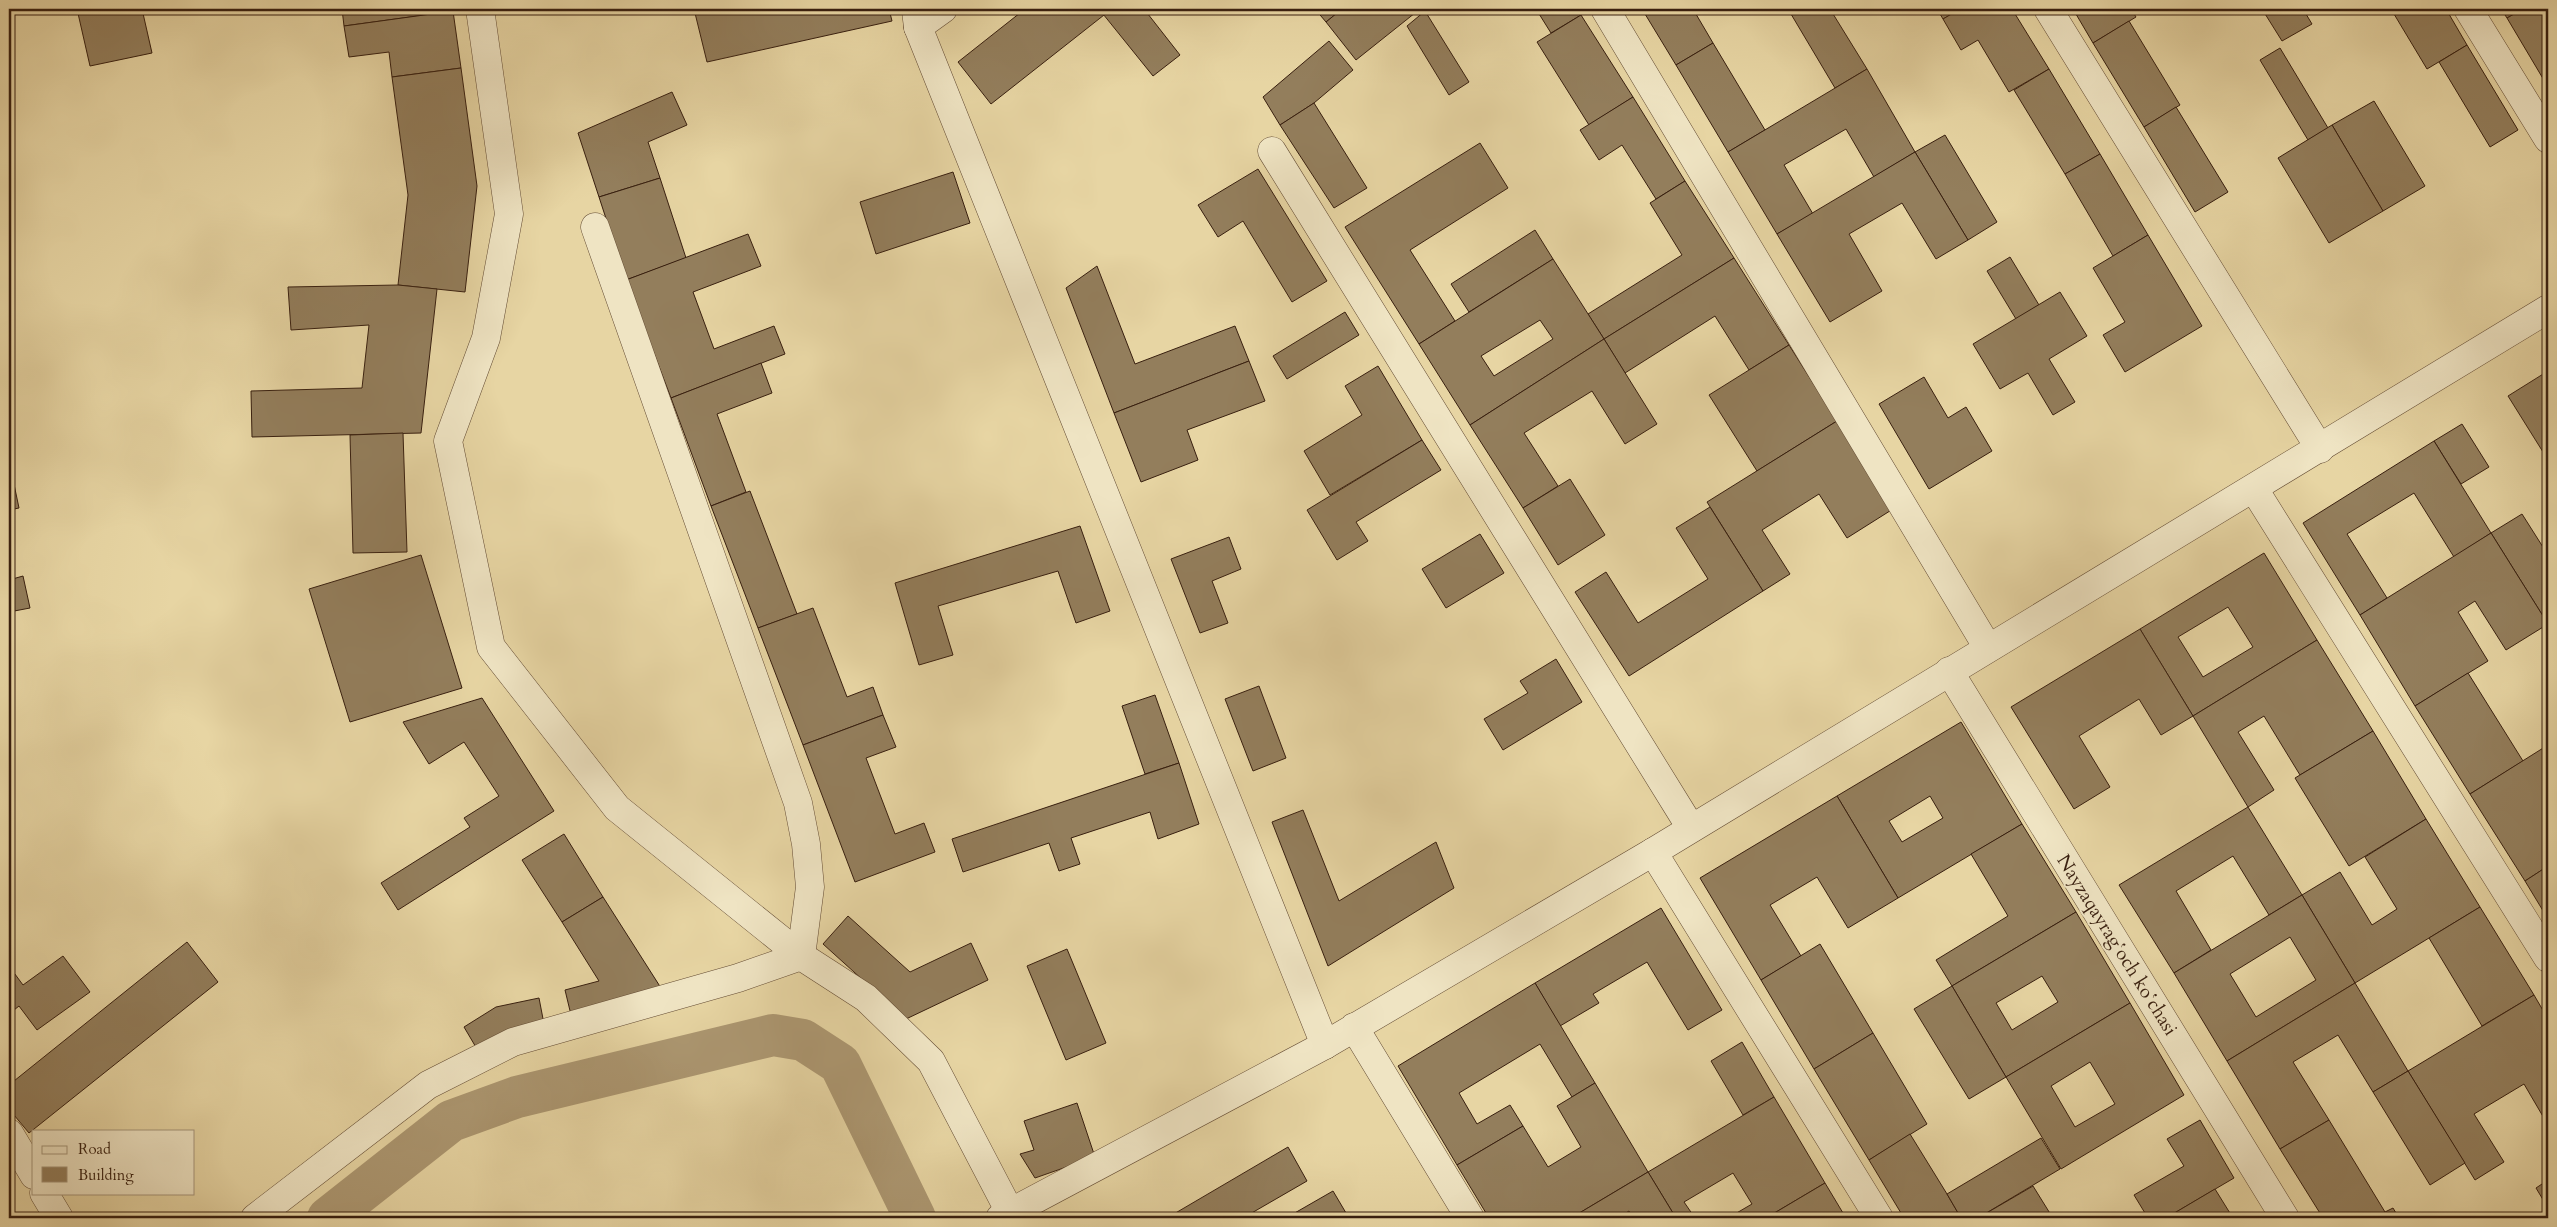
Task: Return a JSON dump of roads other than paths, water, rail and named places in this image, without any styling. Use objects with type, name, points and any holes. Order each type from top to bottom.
[{"type":"street","points":[[480,9],[509,214],[486,338],[448,441],[491,647],[617,808],[801,956],[866,998],[931,1061],[1008,1216],[1325,1045],[1653,852],[2548,309]]},
{"type":"street","points":[[943,9],[917,18],[1325,1045]]},
{"type":"street","points":[[1604,9],[1988,648]]},
{"type":"street","points":[[2048,9],[2320,449]]},
{"type":"street","points":[[2468,9],[2548,139]]},
{"type":"street","points":[[1272,151],[1692,828]]},
{"type":"street","points":[[595,227],[798,804],[806,844],[810,887],[801,956]]},
{"type":"street","points":[[2254,489],[2548,958]]},
{"type":"street","name":"Nayzaqayragʻoch koʻchasi","points":[[1949,671],[2285,1218]]},
{"type":"street","points":[[1653,852],[1879,1218]]},
{"type":"street","points":[[255,1218],[428,1085],[513,1042],[738,978],[801,956]]},
{"type":"street","points":[[1354,1027],[1470,1218]]},
{"type":"street","points":[[9,1133],[32,1172]]},
{"type":"street","points":[[45,1194],[59,1218]]},
{"type":"waterway","points":[[328,1218],[451,1121],[517,1097],[773,1035],[803,1040],[840,1064],[915,1218]]}]
